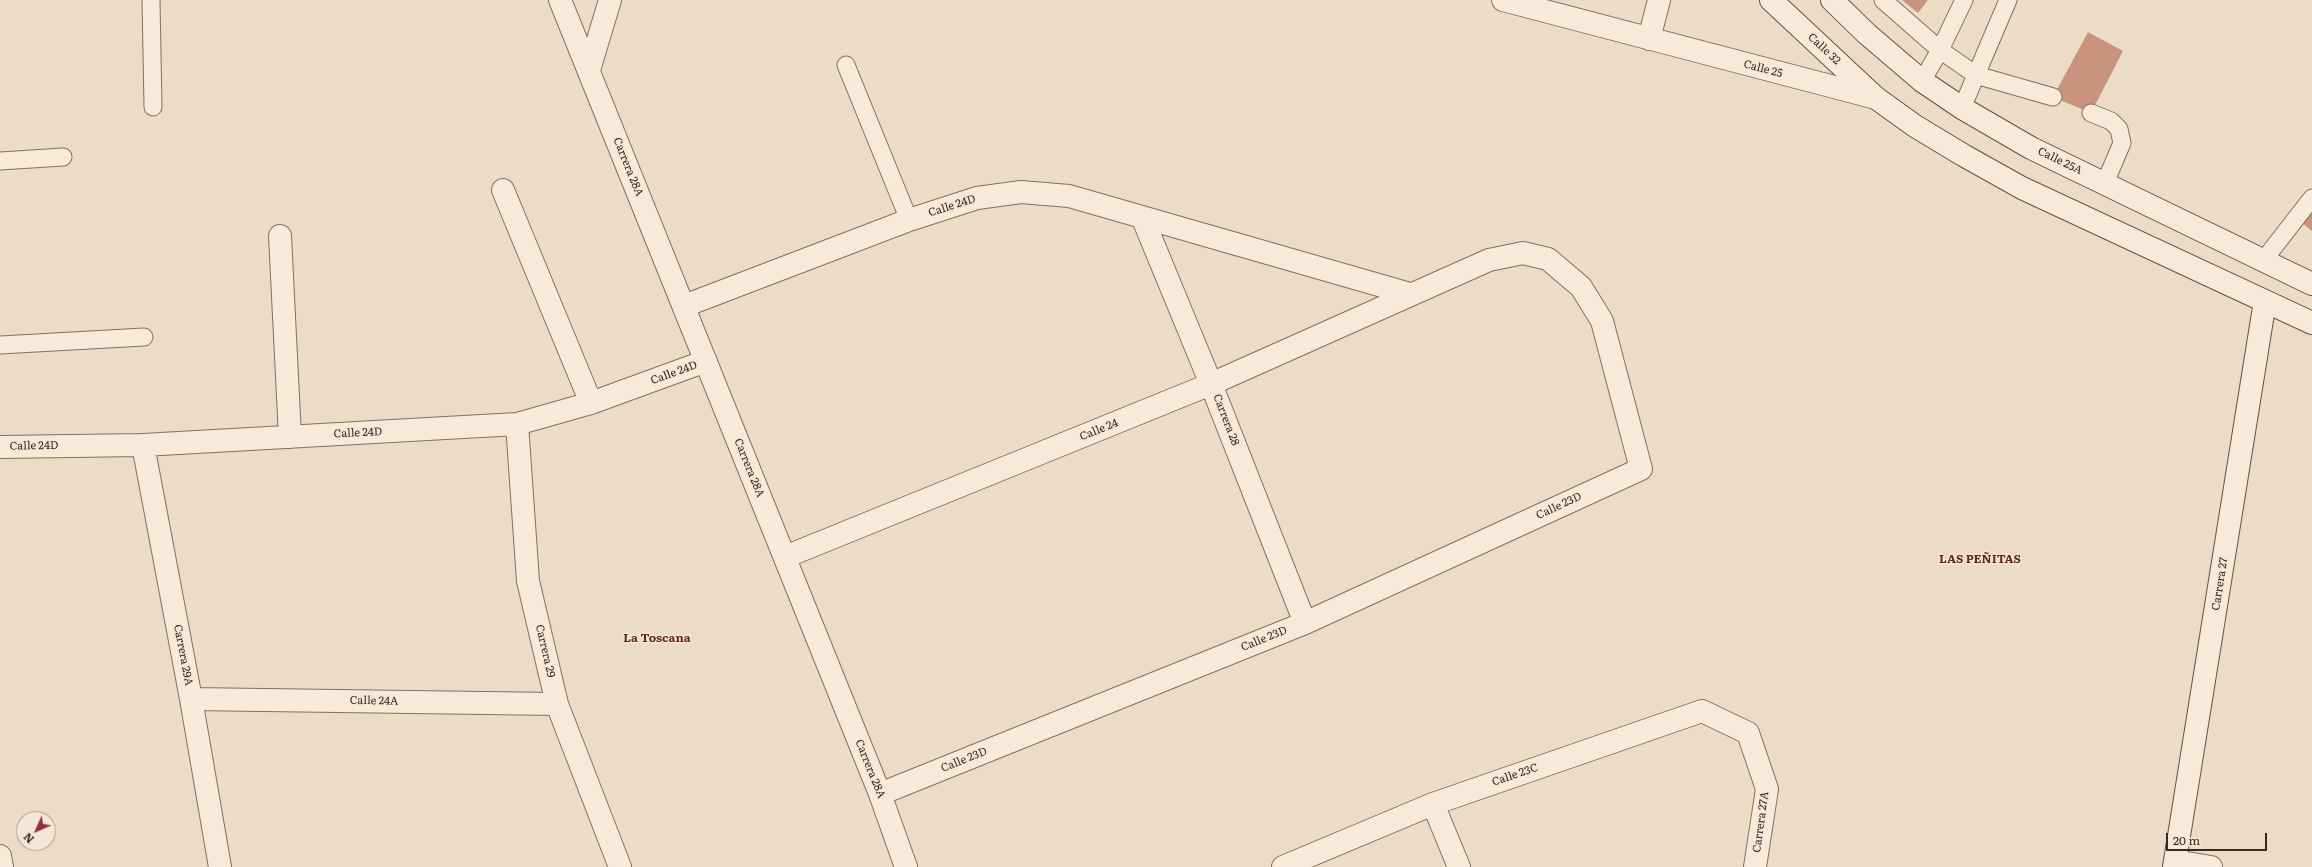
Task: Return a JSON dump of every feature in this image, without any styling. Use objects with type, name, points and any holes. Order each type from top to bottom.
[{"type":"street","name":"Carrera 28A","points":[[560,0],[880,794],[906,867]]},
{"type":"street","points":[[589,70],[610,0]]},
{"type":"street","name":"Calle 25","points":[[1503,0],[1876,98]]},
{"type":"street","points":[[1649,39],[1660,0]]},
{"type":"street","name":"Calle 32","points":[[1771,0],[1876,98]]},
{"type":"street","name":"Calle 25A","points":[[1832,0],[1867,34],[1922,81],[1962,108],[2031,148],[2312,284]]},
{"type":"street","points":[[1876,98],[1915,126],[2022,188],[2312,323]]},
{"type":"street","points":[[503,190],[592,403]]},
{"type":"street","name":"Calle 24D","points":[[684,306],[909,220],[977,198],[1021,192],[1069,196],[1410,294]]},
{"type":"street","name":"Carrera 28","points":[[1143,218],[1211,384],[1305,623]]},
{"type":"street","points":[[280,236],[290,437]]},
{"type":"street","name":"Calle 24","points":[[785,557],[1211,384],[1489,260],[1522,253],[1548,259],[1581,287],[1602,322],[1641,469]]},
{"type":"street","name":"Carrera 27","points":[[2174,864],[2265,301]]},
{"type":"street","name":"Calle 24D","points":[[0,447],[143,445],[517,424],[592,403],[706,361]]},
{"type":"street","name":"Carrera 29","points":[[517,424],[528,581],[557,704],[620,867]]},
{"type":"street","name":"Carrera 29A","points":[[143,445],[191,698],[220,867]]},
{"type":"street","name":"Calle 23D","points":[[880,794],[1305,623],[1641,469]]},
{"type":"street","name":"Calle 24A","points":[[191,698],[557,704]]},
{"type":"street","name":"Calle 23C","points":[[1283,867],[1433,804],[1702,711],[1748,733]]},
{"type":"street","name":"Carrera 27A","points":[[1748,733],[1767,789],[1755,867]]},
{"type":"street","points":[[1433,804],[1459,867]]},
{"type":"street","points":[[0,856],[2,867]]},
{"type":"street","points":[[2174,864],[2211,867]]},
{"type":"lane","points":[[151,0],[153,107]]},
{"type":"lane","points":[[1883,0],[1940,50],[1976,75],[2052,97]]},
{"type":"lane","points":[[1922,81],[1940,50],[1964,0]]},
{"type":"lane","points":[[1962,108],[2008,0]]},
{"type":"lane","points":[[846,65],[909,220]]},
{"type":"lane","points":[[2091,113],[2111,121],[2119,129],[2122,143],[2105,184]]},
{"type":"lane","points":[[0,161],[63,156]]},
{"type":"lane","points":[[2263,261],[2312,198]]},
{"type":"lane","points":[[0,345],[144,337]]},
{"type":"building","points":[[1902,0],[1928,0],[1918,13]]},
{"type":"building","points":[[2088,32],[2123,51],[2091,113],[2053,97]]},
{"type":"building","points":[[2312,197],[2312,231],[2296,218]]},
{"type":"district","name":"LAS PEÑITAS","points":[[1980,559]]},
{"type":"district","name":"La Toscana","points":[[657,638]]}]
